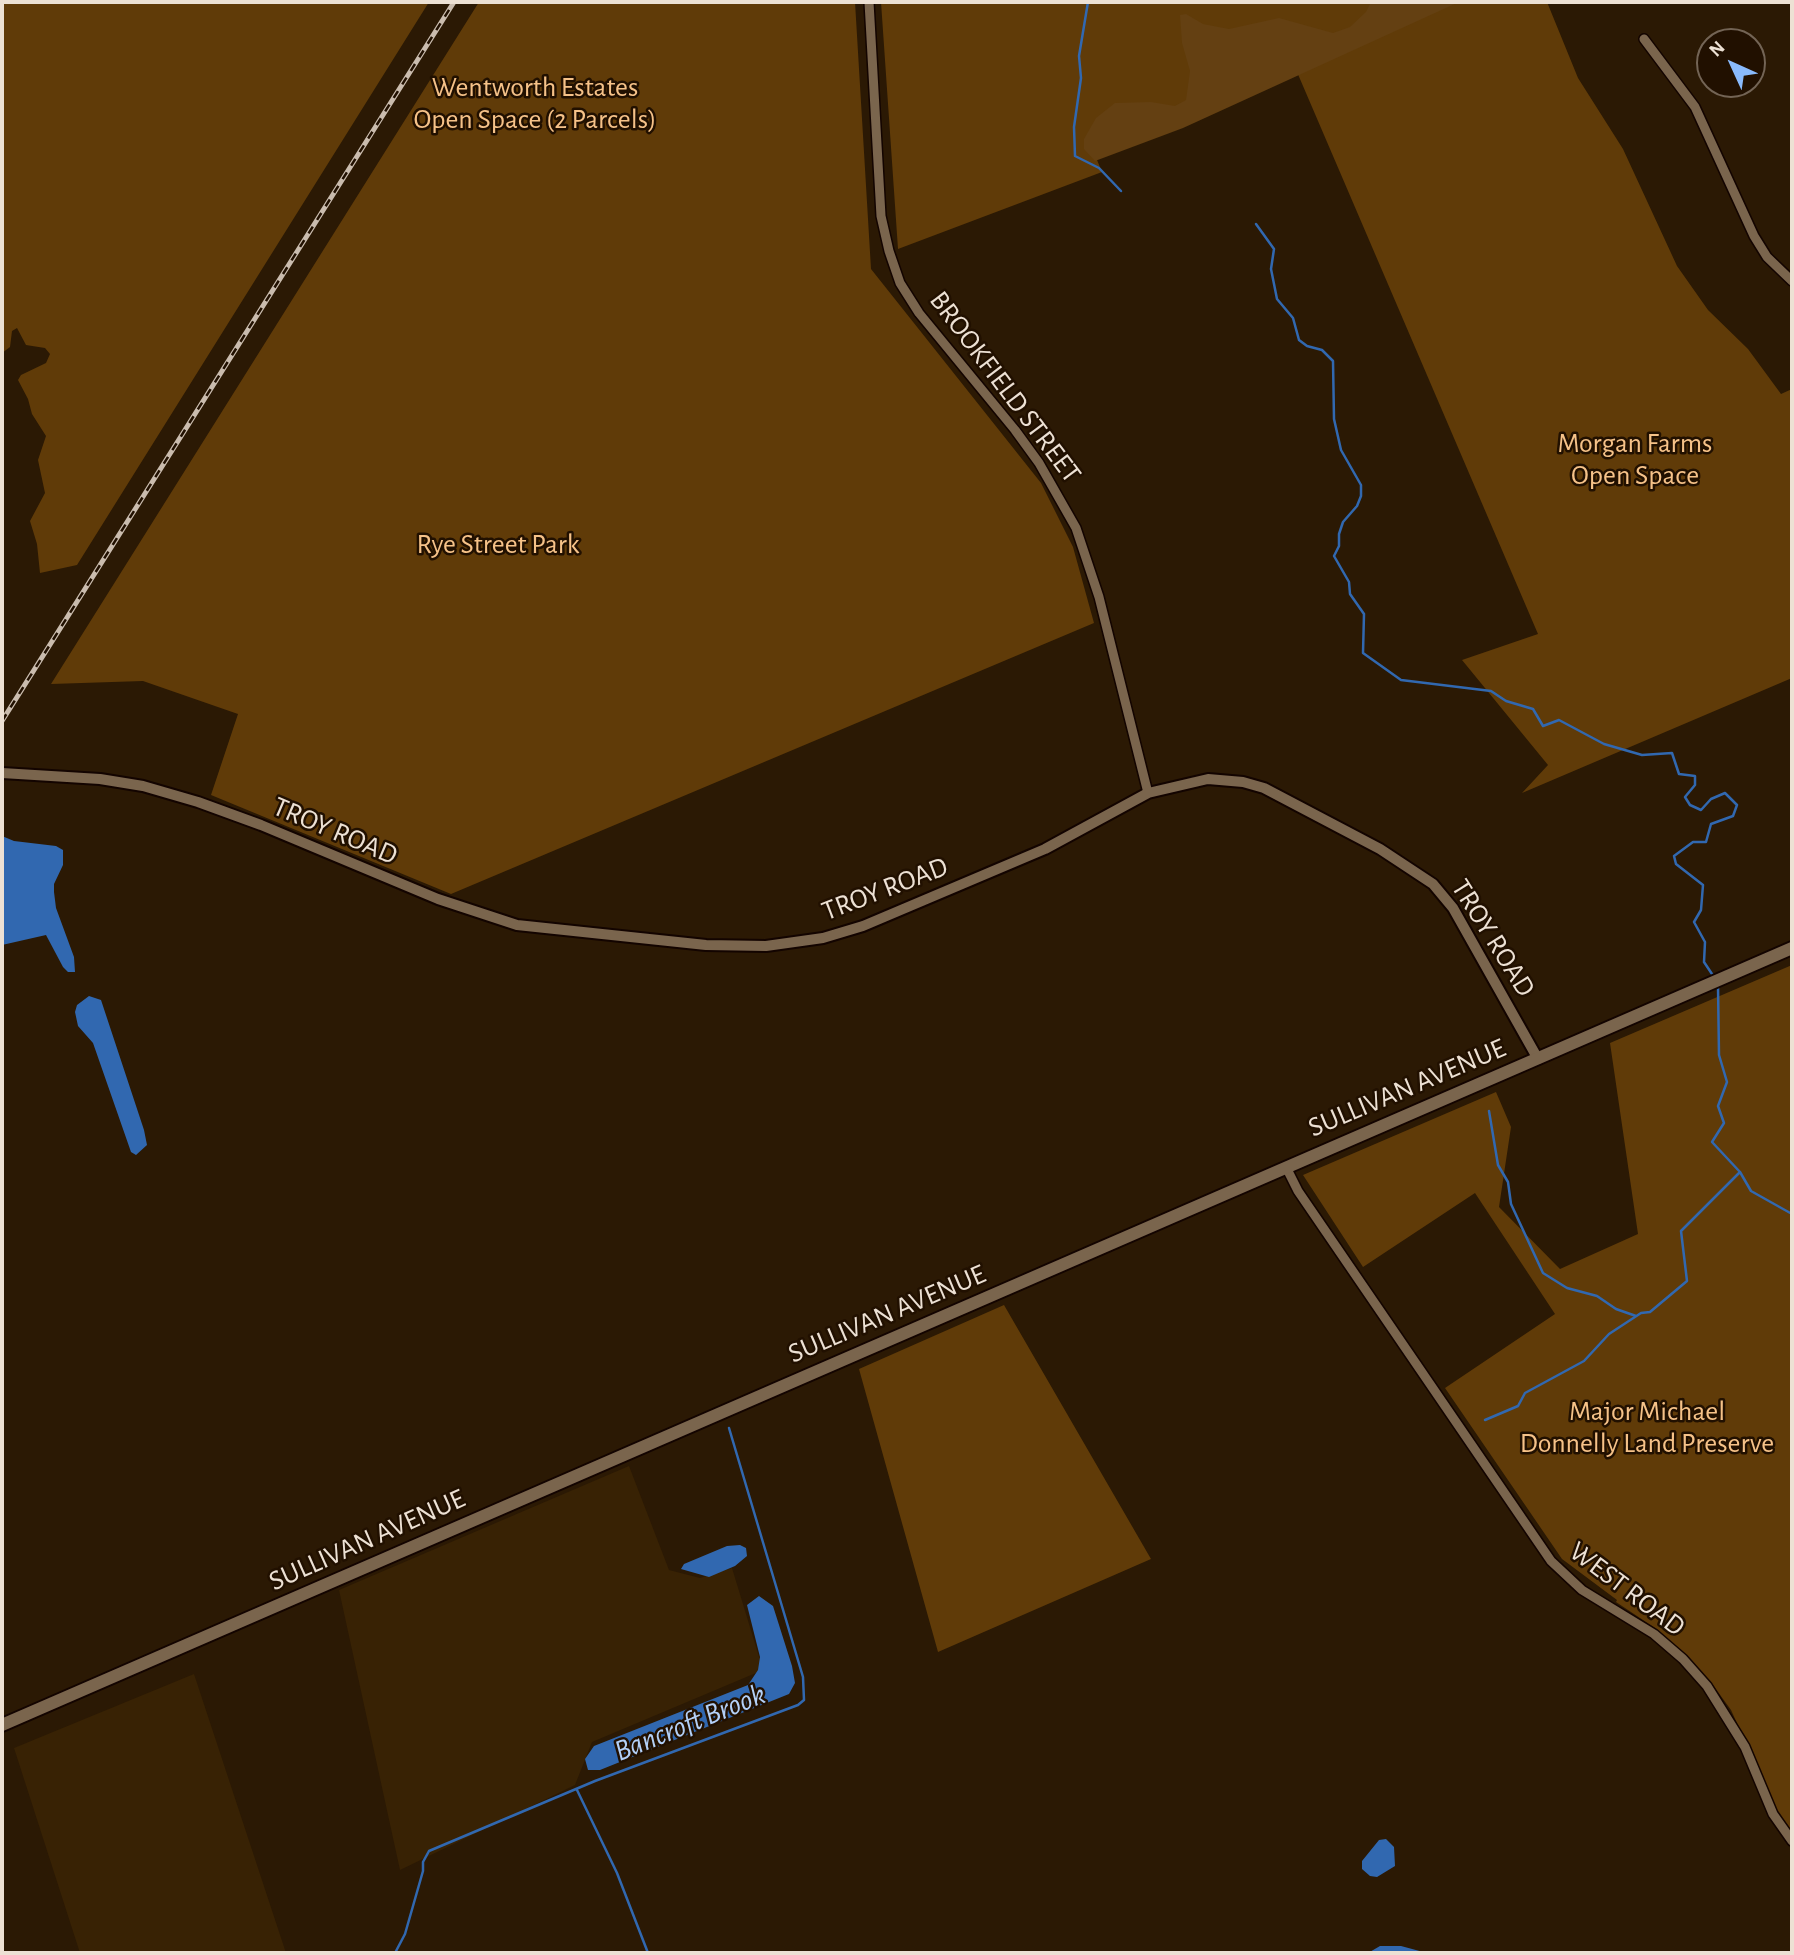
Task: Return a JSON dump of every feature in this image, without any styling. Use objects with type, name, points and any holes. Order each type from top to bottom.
[{"type":"main road","name":"SULLIVAN AVENUE","points":[[2,1725],[1792,948]]},
{"type":"street","name":"BROOKFIELD STREET","points":[[869,2],[881,216],[900,283],[919,313],[1040,463],[1076,528],[1099,597],[1148,793]]},
{"type":"street","points":[[1644,39],[1695,107],[1754,236],[1768,257],[1792,281]]},
{"type":"street","name":"TROY ROAD","points":[[2,773],[100,779],[143,786],[198,802],[261,825],[438,899],[517,925],[706,945],[766,946],[823,938],[863,926],[1045,849],[1148,793],[1208,779],[1243,782],[1264,788],[1407,864],[1433,884],[1453,908],[1538,1059]]},
{"type":"street","name":"WEST ROAD","points":[[1286,1167],[1298,1191],[1551,1561],[1592,1597],[1654,1634],[1683,1658],[1707,1686],[1745,1747],[1773,1814],[1792,1842]]},
{"type":"shaded area","points":[[1371,2],[1459,2],[1183,128],[1095,161],[1084,149],[1084,139],[1096,118],[1115,103],[1151,102],[1175,106],[1186,100],[1190,71],[1182,43],[1180,15],[1186,14],[1203,24],[1229,29],[1279,18],[1333,33],[1350,27],[1366,12]]},
{"type":"shaded area","points":[[629,1466],[669,1570],[700,1578],[732,1568],[763,1670],[592,1742],[575,1785],[400,1870],[339,1590]]},
{"type":"shaded area","points":[[194,1674],[286,1953],[80,1953],[14,1748]]},
{"type":"green space","points":[[2,2],[429,2],[77,565],[40,573],[37,544],[30,521],[45,493],[38,460],[46,436],[32,414],[18,380],[21,375],[46,363],[50,354],[45,348],[26,345],[17,328],[12,331],[10,347],[2,353]]},
{"type":"green space","name":"Rye Street Park","points":[[479,2],[855,2],[871,269],[1041,483],[1073,547],[1094,623],[451,894],[211,795],[238,714],[143,681],[51,684]]},
{"type":"green space","name":"Morgan Farms Open Space","points":[[881,2],[1547,2],[1578,78],[1623,149],[1677,266],[1708,310],[1748,349],[1781,394],[1792,389],[1792,678],[1522,793],[1548,765],[1462,660],[1538,634],[1291,58],[1090,143],[1102,172],[898,249]]},
{"type":"green space","name":"Major Michael Donnelly Land Preserve","points":[[1792,965],[1792,1834],[1778,1813],[1731,1710],[1710,1681],[1658,1630],[1616,1602],[1617,1600],[1562,1559],[1445,1388],[1555,1314],[1475,1193],[1363,1267],[1303,1175],[1496,1092],[1511,1127],[1499,1207],[1560,1269],[1638,1234],[1610,1043]]},
{"type":"green space","points":[[1004,1305],[1151,1559],[938,1652],[859,1369]]},
{"type":"water","points":[[2,836],[14,841],[56,846],[63,850],[63,865],[54,884],[54,892],[56,908],[74,957],[75,972],[68,972],[63,967],[46,935],[2,945]]},
{"type":"water","points":[[89,996],[101,1000],[144,1130],[147,1145],[136,1155],[131,1152],[93,1043],[78,1026],[75,1012],[77,1005]]},
{"type":"water","points":[[740,1545],[746,1548],[747,1556],[735,1566],[709,1577],[681,1569],[684,1564],[727,1546]]},
{"type":"water","points":[[759,1596],[773,1606],[792,1666],[795,1683],[789,1694],[600,1770],[588,1770],[585,1759],[594,1746],[748,1685],[758,1670],[760,1657],[747,1605]]},
{"type":"water","points":[[1386,1839],[1394,1847],[1395,1866],[1377,1877],[1370,1876],[1362,1869],[1362,1861],[1379,1840]]},
{"type":"water","points":[[1380,1946],[1401,1946],[1427,1953],[1368,1953]]},
{"type":"waterway","points":[[1088,2],[1079,56],[1081,78],[1074,127],[1075,156],[1099,168],[1121,191]]},
{"type":"waterway","points":[[1256,224],[1274,249],[1271,269],[1277,299],[1293,318],[1299,340],[1307,346],[1322,350],[1333,361],[1334,419],[1341,450],[1361,485],[1361,496],[1357,506],[1343,522],[1339,546],[1334,556],[1349,582],[1350,594],[1364,614],[1363,653],[1401,680],[1491,691],[1506,701],[1533,709],[1543,726],[1559,720],[1604,744],[1642,755],[1672,753],[1679,774],[1695,776],[1695,785],[1685,797],[1690,805],[1701,810],[1711,799],[1725,793],[1737,805],[1733,816],[1711,824],[1706,842],[1693,842],[1674,856],[1676,864],[1703,885],[1701,910],[1694,922],[1705,942],[1704,962],[1714,977]]},
{"type":"waterway","points":[[1718,986],[1719,1055],[1727,1082],[1718,1106],[1724,1123],[1712,1142],[1740,1172],[1751,1191],[1792,1214]]},
{"type":"waterway","points":[[1489,1111],[1498,1165],[1508,1182],[1511,1204],[1543,1273],[1567,1288],[1597,1296],[1616,1309],[1636,1316]]},
{"type":"waterway","points":[[1485,1420],[1518,1406],[1525,1393],[1584,1361],[1609,1334],[1641,1313],[1650,1312],[1687,1281],[1681,1231],[1740,1172]]},
{"type":"waterway","name":"Bancroft Brook","points":[[395,1953],[405,1934],[423,1871],[423,1862],[429,1851],[595,1781],[798,1705],[804,1700],[803,1677],[729,1428]]},
{"type":"waterway","points":[[577,1790],[617,1873],[648,1953]]},
{"type":"railway","points":[[2,721],[454,2]]},
{"type":"park label","name":"Wentworth Estates Open Space (2 Parcels)","points":[[535,104]]}]
